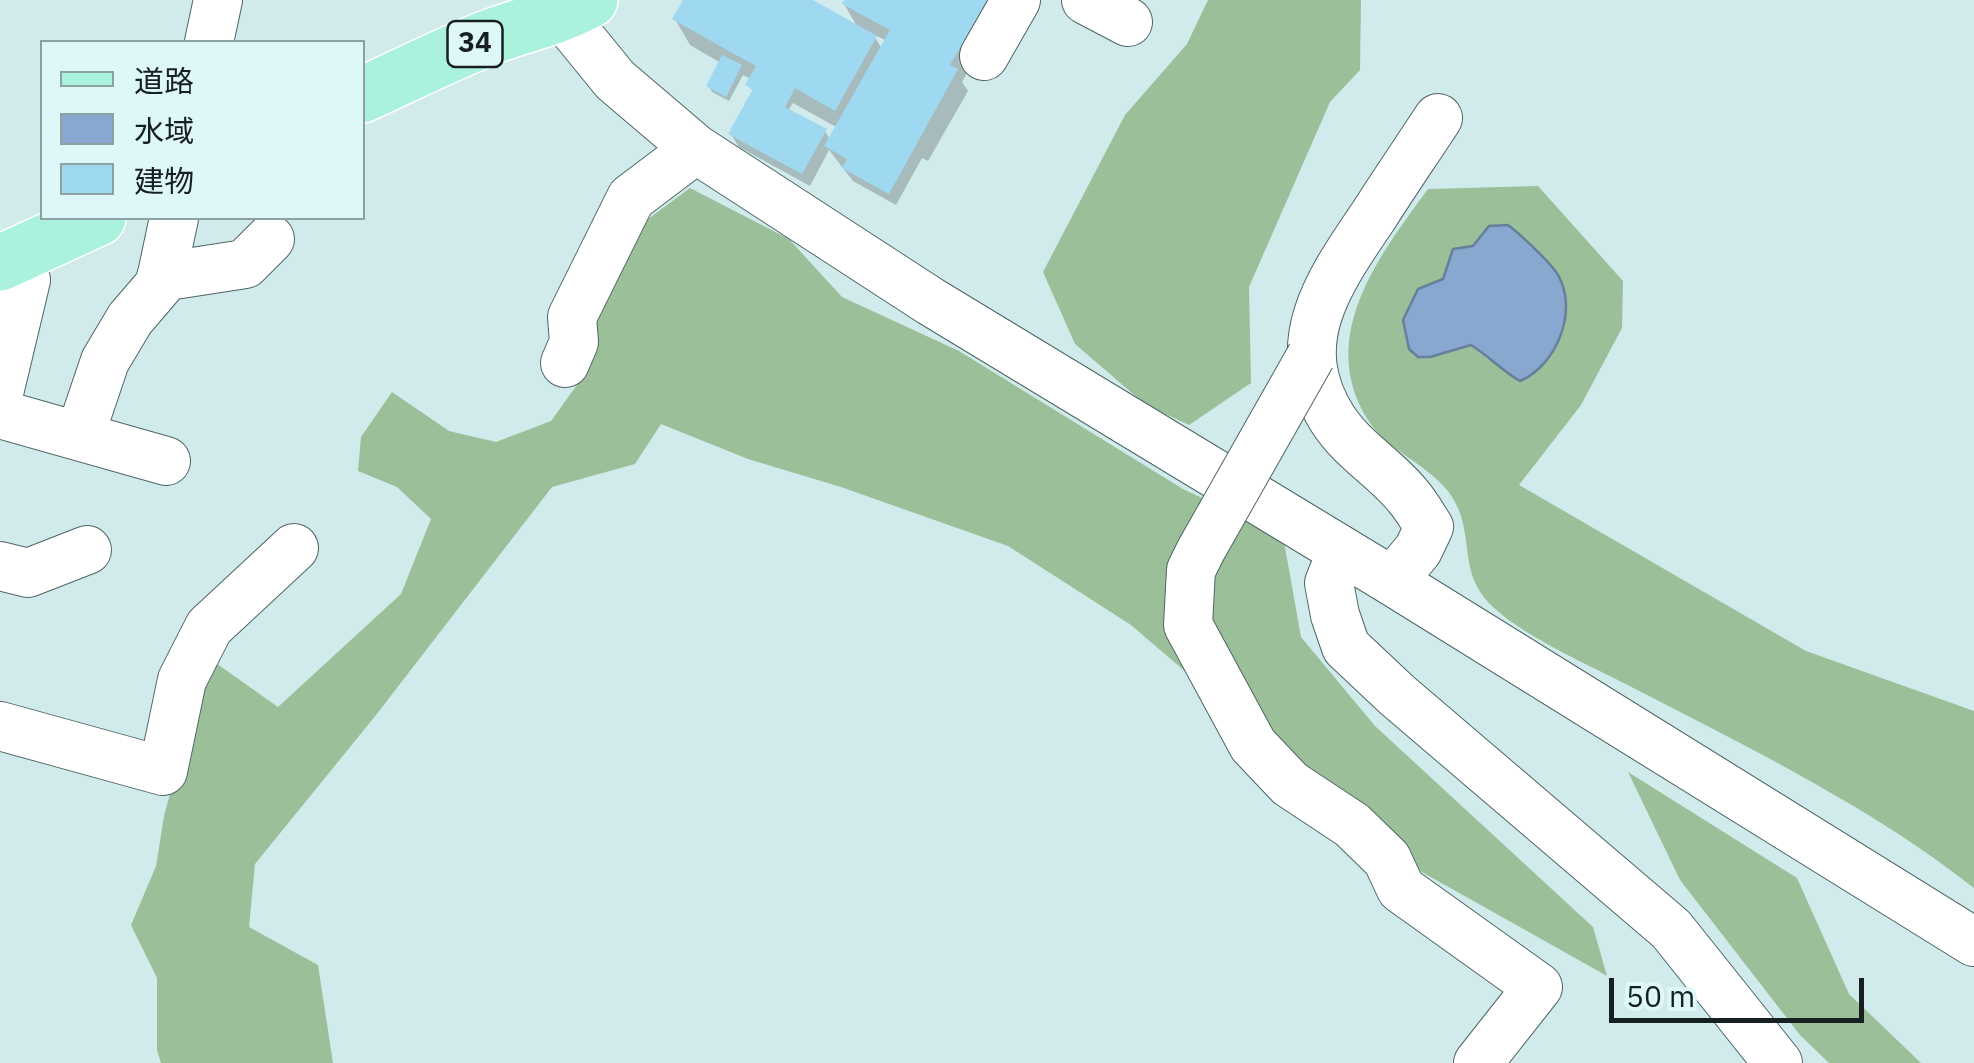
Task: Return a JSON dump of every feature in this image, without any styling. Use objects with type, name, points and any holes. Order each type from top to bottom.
[{"type":"main road","name":"34","points":[[365,94],[498,34],[576,8]]},
{"type":"main road","points":[[9,258],[94,220]]},
{"type":"street","points":[[209,40],[218,0]]},
{"type":"street","points":[[984,56],[1016,0]]},
{"type":"street","points":[[1086,0],[1128,22]]},
{"type":"street","points":[[576,8],[616,80],[696,149],[930,302],[1392,581],[1974,942]]},
{"type":"street","points":[[1392,581],[1418,550],[1429,527],[1407,494],[1355,448],[1332,418],[1314,382],[1311,356],[1317,317],[1328,283],[1438,118]]},
{"type":"street","points":[[565,363],[574,342],[572,317],[631,198],[696,149]]},
{"type":"street","points":[[80,435],[104,362],[130,319],[155,294],[174,220]]},
{"type":"street","points":[[161,278],[245,264],[270,239]]},
{"type":"street","points":[[0,389],[26,280],[9,258]]},
{"type":"street","points":[[1311,356],[1191,570],[1188,625],[1253,745],[1290,784],[1352,825],[1387,859],[1401,889],[1538,988],[1478,1063]]},
{"type":"street","points":[[0,414],[166,461]]},
{"type":"street","points":[[0,726],[164,771],[182,680],[209,627],[294,548]]},
{"type":"street","points":[[0,566],[28,573],[87,550]]},
{"type":"street","points":[[1342,551],[1329,583],[1334,615],[1346,647],[1671,930],[1778,1063]]},
{"type":"green space","points":[[1208,0],[1361,0],[1360,70],[1330,102],[1249,287],[1251,383],[1189,425],[1146,405],[1075,344],[1043,272],[1125,115],[1187,44]]},
{"type":"green space","points":[[1538,186],[1623,281],[1622,328],[1581,405],[1519,485],[1806,651],[1974,711],[1974,888],[1898,834],[1816,784],[1567,655],[1507,619],[1480,592],[1473,578],[1462,520],[1447,490],[1385,440],[1368,420],[1354,389],[1349,358],[1351,328],[1374,270],[1409,215],[1428,189]]},
{"type":"green space","points":[[690,188],[789,239],[842,297],[959,351],[1183,489],[1283,536],[1301,637],[1375,726],[1593,927],[1607,976],[1413,867],[1131,625],[1008,546],[748,459],[661,424],[635,464],[552,487],[255,864],[249,927],[318,965],[333,1063],[161,1063],[157,1050],[157,978],[131,925],[156,866],[164,816],[188,727],[213,661],[278,707],[401,594],[431,519],[397,487],[358,471],[361,437],[392,392],[449,431],[496,442],[551,421],[577,385],[595,341],[596,308],[644,222]]},
{"type":"green space","points":[[1628,772],[1797,878],[1849,994],[1921,1063],[1829,1063],[1800,1035],[1680,880]]},
{"type":"water","points":[[1508,225],[1549,263],[1564,289],[1565,320],[1553,350],[1533,374],[1520,381],[1471,345],[1418,357],[1409,349],[1403,320],[1418,289],[1443,279],[1453,249],[1473,246],[1489,226]]},
{"type":"building","points":[[683,0],[813,0],[877,36],[835,111],[795,88],[785,107],[827,129],[802,174],[728,134],[753,89],[745,85],[756,66],[672,19]]},
{"type":"building","points":[[844,0],[987,0],[950,65],[958,69],[889,194],[842,168],[847,159],[824,146],[890,30],[842,4]]},
{"type":"building","points":[[722,55],[742,65],[726,97],[706,86]]}]
